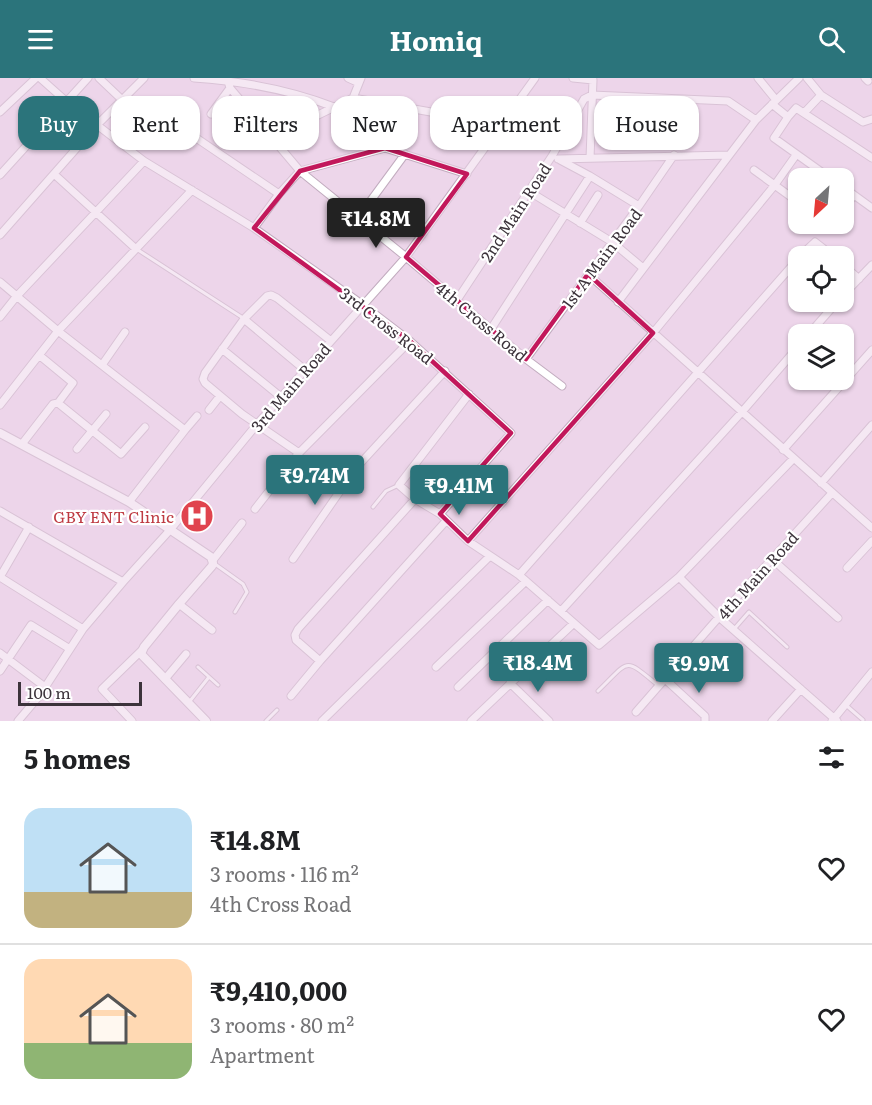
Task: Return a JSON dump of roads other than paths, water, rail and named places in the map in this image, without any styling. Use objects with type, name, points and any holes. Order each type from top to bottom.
[{"type":"street","name":"3rd Cross Road","points":[[38,78],[60,96]]},
{"type":"street","points":[[0,112],[38,78]]},
{"type":"street","points":[[72,96],[88,78]]},
{"type":"street","points":[[99,78],[119,96]]},
{"type":"street","points":[[127,96],[144,78]]},
{"type":"street","points":[[194,78],[310,97],[331,106]]},
{"type":"street","name":"3rd Main Road","points":[[523,96],[535,78]]},
{"type":"street","points":[[573,78],[593,80],[590,158]]},
{"type":"street","points":[[759,78],[774,102],[788,117]]},
{"type":"street","points":[[618,302],[756,120],[799,78]]},
{"type":"street","points":[[807,78],[820,95],[863,122],[872,119]]},
{"type":"street","points":[[353,96],[355,80]]},
{"type":"street","points":[[211,114],[228,82]]},
{"type":"street","name":"4th Cross Road","points":[[228,82],[239,96]]},
{"type":"street","points":[[804,113],[820,95]]},
{"type":"street","points":[[592,96],[728,101],[756,120]]},
{"type":"street","name":"2nd Main Road","points":[[457,300],[555,158],[581,102],[592,96]]},
{"type":"street","points":[[815,168],[774,138],[796,108],[872,158]]},
{"type":"street","points":[[99,123],[111,112]]},
{"type":"street","name":"3rd Cross Road","points":[[99,127],[144,161],[254,228],[363,305],[410,341],[511,433],[440,514]]},
{"type":"street","points":[[200,141],[279,194]]},
{"type":"street","points":[[254,228],[279,194],[300,171],[385,148],[467,174]]},
{"type":"street","points":[[0,175],[23,150]]},
{"type":"street","points":[[0,235],[75,150]]},
{"type":"street","name":"4th Cross Road","points":[[283,150],[300,171],[526,359],[562,386]]},
{"type":"street","name":"3rd Main Road","points":[[18,721],[45,687],[83,629],[170,530],[258,423],[406,257],[485,150]]},
{"type":"street","points":[[358,218],[405,154]]},
{"type":"street","name":"1st A Main Road","points":[[526,359],[674,155]]},
{"type":"street","points":[[555,158],[729,155]]},
{"type":"street","points":[[468,541],[653,333],[774,186],[796,155]]},
{"type":"street","points":[[555,158],[639,206]]},
{"type":"street","points":[[0,316],[144,161]]},
{"type":"street","points":[[754,170],[788,195]]},
{"type":"street","points":[[54,174],[136,249]]},
{"type":"street","points":[[491,329],[590,176]]},
{"type":"street","points":[[0,405],[58,331],[192,190]]},
{"type":"street","points":[[530,192],[612,242],[643,268]]},
{"type":"street","points":[[580,223],[598,195]]},
{"type":"street","points":[[854,195],[872,208]]},
{"type":"street","points":[[854,284],[872,265]]},
{"type":"street","points":[[519,575],[788,270]]},
{"type":"street","points":[[588,274],[872,528]]},
{"type":"street","points":[[854,275],[859,279]]},
{"type":"street","points":[[0,282],[58,331],[185,430]]},
{"type":"street","points":[[299,453],[220,396],[205,384],[203,379],[244,319],[263,299],[271,295],[331,341]]},
{"type":"street","points":[[818,324],[828,312]]},
{"type":"street","points":[[244,319],[306,370]]},
{"type":"street","points":[[102,365],[125,332]]},
{"type":"street","points":[[255,508],[299,453],[410,341]]},
{"type":"street","points":[[222,349],[281,397]]},
{"type":"street","points":[[783,450],[872,350]]},
{"type":"street","points":[[22,444],[53,404],[57,403],[73,383],[39,355]]},
{"type":"street","points":[[561,611],[788,359]]},
{"type":"street","points":[[294,559],[356,468],[445,372]]},
{"type":"street","points":[[469,394],[399,485],[415,499],[440,514],[468,541],[519,575],[599,645],[679,577],[793,459]]},
{"type":"street","points":[[209,410],[220,396]]},
{"type":"street","points":[[57,403],[122,454],[145,427]]},
{"type":"street","points":[[77,449],[106,414]]},
{"type":"street","points":[[129,502],[198,416]]},
{"type":"street","points":[[821,483],[872,425]]},
{"type":"street","points":[[0,433],[129,502],[209,555],[213,561]]},
{"type":"street","name":"4th Main Road","points":[[636,712],[831,493]]},
{"type":"street","points":[[320,661],[296,640],[295,635],[298,629],[415,499]]},
{"type":"street","points":[[0,511],[123,582]]},
{"type":"street","points":[[291,696],[446,521]]},
{"type":"street","points":[[132,721],[102,690],[142,651],[242,523]]},
{"type":"street","points":[[29,527],[0,577],[83,629]]},
{"type":"street","points":[[847,568],[872,541]]},
{"type":"street","points":[[322,721],[490,556]]},
{"type":"street","points":[[772,559],[838,618]]},
{"type":"street","points":[[679,577],[719,617],[834,720],[872,672]]},
{"type":"street","points":[[436,667],[526,581]]},
{"type":"street","points":[[458,687],[548,600]]},
{"type":"street","points":[[178,604],[212,630]]},
{"type":"street","points":[[471,721],[574,623]]},
{"type":"street","points":[[0,671],[31,625],[70,649]]},
{"type":"street","points":[[142,651],[142,657],[206,721]]},
{"type":"street","points":[[0,653],[45,687]]},
{"type":"street","points":[[165,679],[186,654]]},
{"type":"street","points":[[665,679],[705,716],[705,721]]},
{"type":"street","points":[[510,683],[549,721]]},
{"type":"street","points":[[772,721],[801,689]]},
{"type":"lane","points":[[136,249],[244,319]]},
{"type":"lane","points":[[373,507],[386,491],[399,485]]},
{"type":"lane","points":[[213,561],[243,584],[247,592],[236,612]]},
{"type":"lane","points":[[734,630],[748,612],[787,646]]},
{"type":"lane","points":[[598,692],[628,664],[634,666],[659,686]]},
{"type":"lane","points":[[198,667],[218,685]]},
{"type":"lane","points":[[189,702],[209,677]]},
{"type":"lane","points":[[846,705],[863,720]]},
{"type":"lane","points":[[266,721],[277,710]]},
{"type":"place","name":"GBY ENT Clinic","points":[[197,516]]}]
